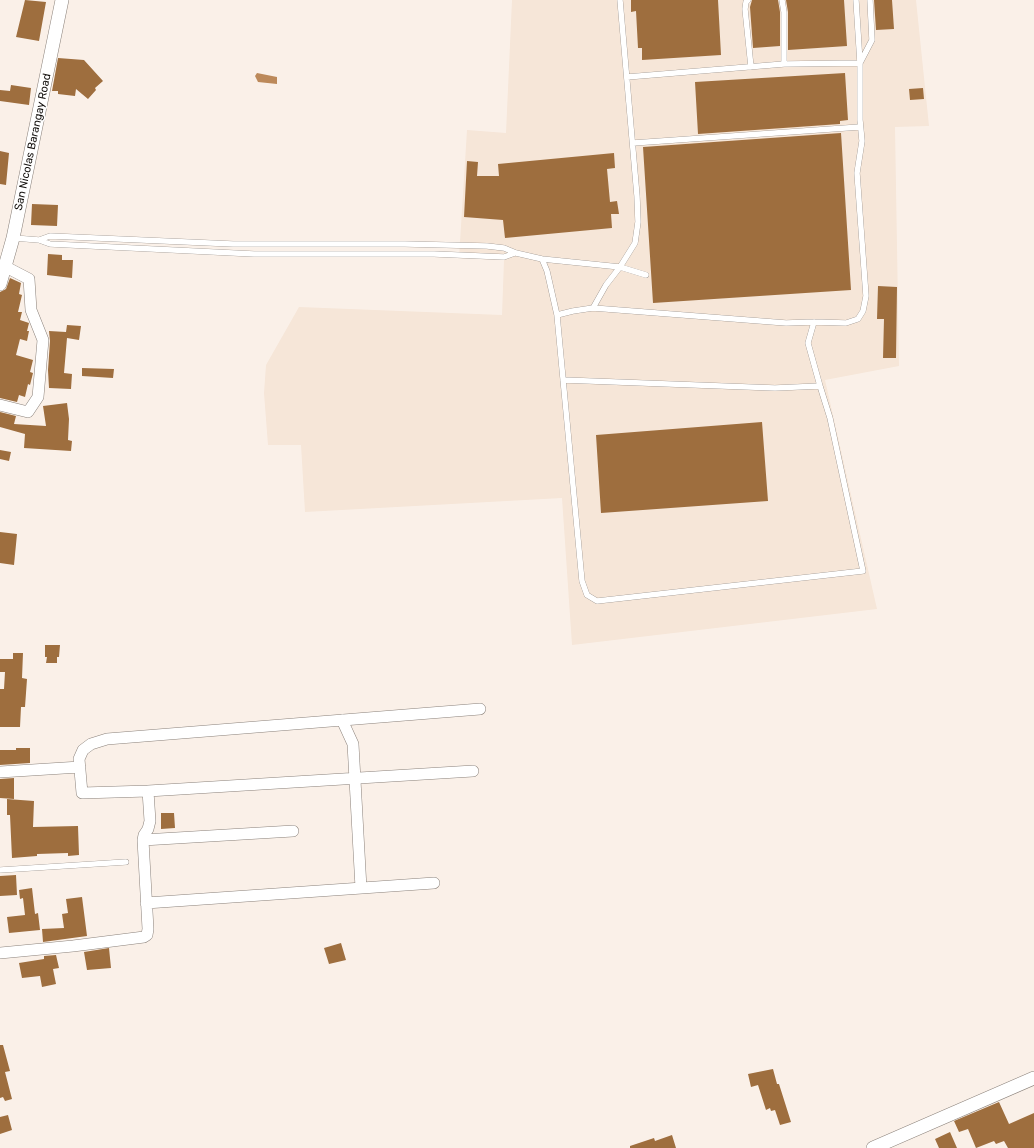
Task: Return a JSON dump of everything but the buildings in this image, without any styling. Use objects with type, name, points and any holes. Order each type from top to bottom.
[{"type":"street","name":"San Nicolas Barangay Road","points":[[0,284],[13,238],[62,0]]},
{"type":"street","points":[[0,405],[28,412],[38,397],[43,340],[31,310],[29,300],[29,280],[4,266]]},
{"type":"street","points":[[473,771],[148,791],[82,793],[79,759],[83,750],[91,744],[107,739],[480,710]]},
{"type":"street","points":[[342,720],[353,744],[361,888]]},
{"type":"street","points":[[0,772],[80,767]]},
{"type":"street","points":[[0,954],[73,946],[147,935],[148,929],[142,840],[148,829],[150,821],[148,791]]},
{"type":"street","points":[[142,840],[294,831]]},
{"type":"street","points":[[146,903],[434,883]]},
{"type":"street","points":[[873,1148],[1034,1078]]},
{"type":"lane","points":[[593,308],[606,285],[620,267],[634,243],[638,222],[633,143],[620,0]]},
{"type":"lane","points":[[748,0],[746,2],[745,9],[751,67]]},
{"type":"lane","points":[[782,0],[784,12],[784,64]]},
{"type":"lane","points":[[557,314],[593,308],[786,323],[846,323],[858,319],[863,311],[866,296],[857,173],[862,141],[860,127],[860,63],[856,0]]},
{"type":"lane","points":[[860,63],[872,40],[870,0]]},
{"type":"lane","points":[[627,77],[784,64],[860,63]]},
{"type":"lane","points":[[633,143],[860,127]]},
{"type":"lane","points":[[39,240],[50,236],[233,244],[405,244],[487,246],[504,248],[516,253],[542,259],[620,267],[646,275]]},
{"type":"lane","points":[[13,238],[39,240],[50,244],[254,254],[434,254],[504,257],[516,253]]},
{"type":"lane","points":[[254,243],[254,254]]},
{"type":"lane","points":[[233,244],[233,253]]},
{"type":"lane","points":[[542,259],[547,271],[557,314],[582,581],[587,595],[597,601],[863,571],[830,418],[808,342],[814,322]]},
{"type":"lane","points":[[563,380],[775,388],[820,386]]},
{"type":"lane","points":[[0,870],[126,862]]},
{"type":"shaded area","points":[[512,0],[916,0],[929,126],[895,127],[899,366],[825,380],[877,609],[572,645],[562,498],[305,512],[301,445],[268,445],[264,393],[266,365],[299,307],[502,315],[504,260],[459,258],[467,130],[506,133]]},
{"type":"shaded area","points":[[257,73],[277,77],[277,84],[258,82],[255,76]]}]
